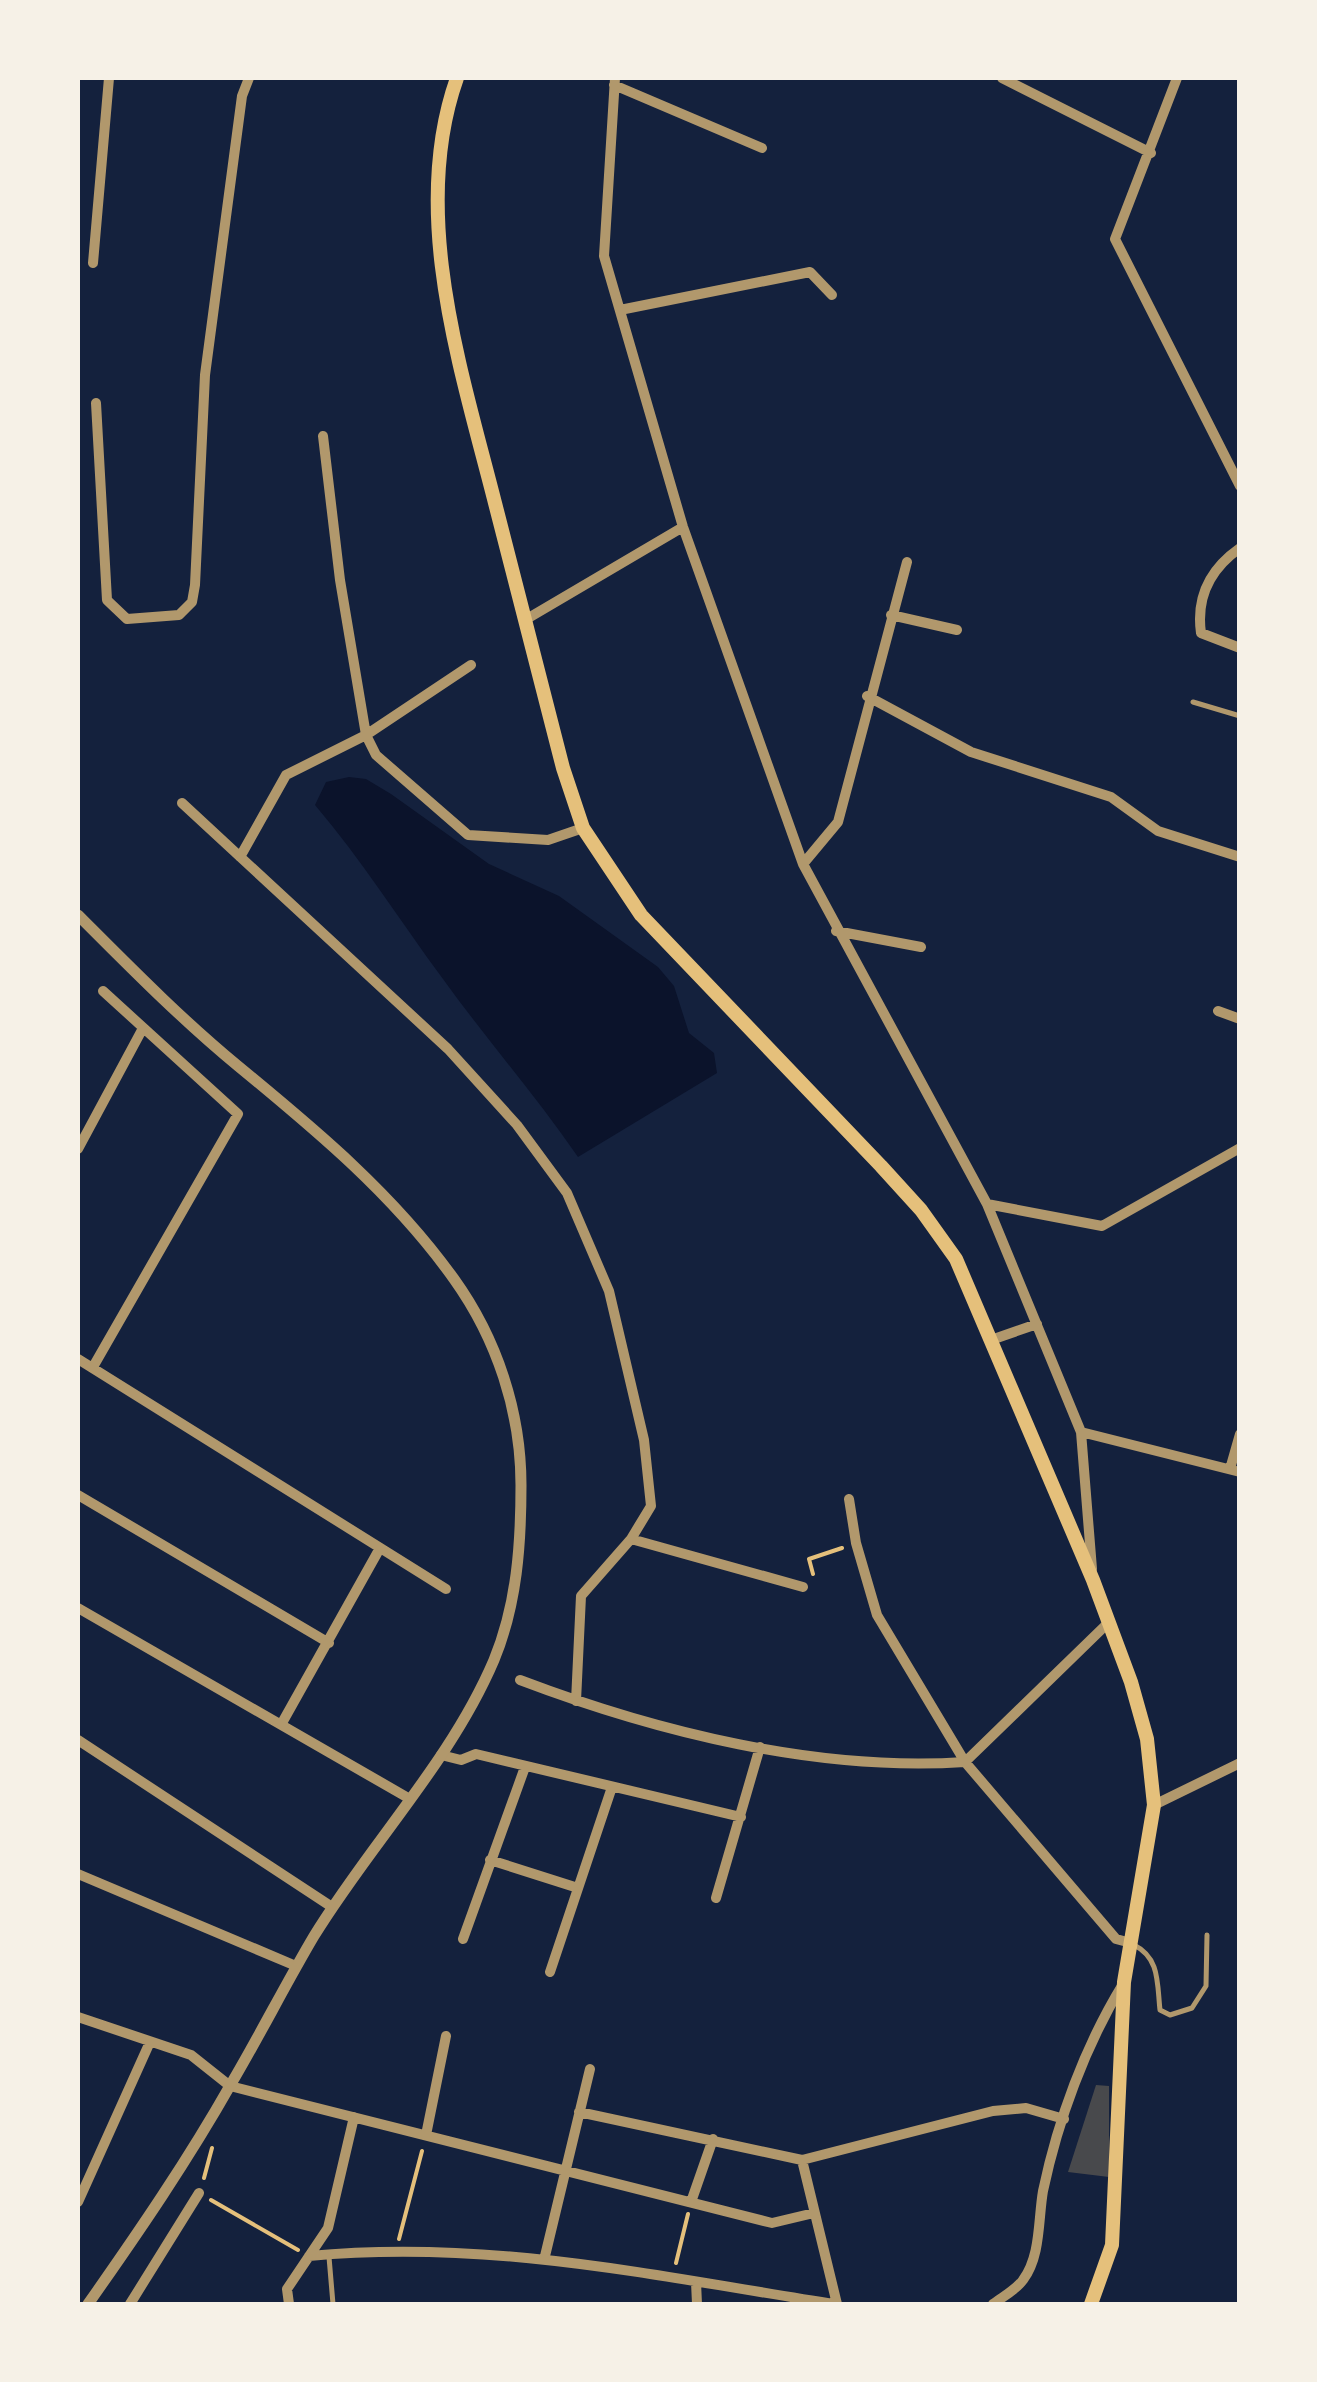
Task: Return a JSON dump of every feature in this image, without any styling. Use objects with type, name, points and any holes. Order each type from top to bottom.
[{"type":"main road","points":[[457,78],[448,104],[440,162],[444,266],[464,380],[583,828],[641,915],[922,1210],[956,1260],[1093,1580],[1147,1740],[1154,1805],[1124,1982],[1116,2214],[1112,2245],[1091,2304]]},
{"type":"street","points":[[93,263],[109,78]]},
{"type":"street","points":[[96,403],[107,600],[127,619],[179,615],[192,602],[195,585],[205,375],[242,96],[249,78]]},
{"type":"street","points":[[1002,78],[1150,153]]},
{"type":"street","points":[[1178,78],[1115,239],[1240,486]]},
{"type":"street","points":[[762,148],[614,82],[604,256],[683,527],[803,864],[987,1204],[1081,1432],[1093,1580]]},
{"type":"street","points":[[620,310],[810,272],[832,295]]},
{"type":"street","points":[[323,436],[340,580],[366,735],[376,755],[468,835],[548,840],[583,828]]},
{"type":"street","points":[[526,620],[683,527]]},
{"type":"street","points":[[1240,548],[1220,562],[1197,606],[1201,633],[1240,648]]},
{"type":"street","points":[[803,864],[838,822],[868,696],[907,562]]},
{"type":"street","points":[[891,615],[957,630]]},
{"type":"street","points":[[240,857],[286,776],[366,735],[471,665]]},
{"type":"street","points":[[868,696],[971,752],[1111,797],[1158,831],[1240,857]]},
{"type":"street","points":[[182,803],[448,1049],[517,1124],[567,1193],[610,1291],[644,1440],[651,1506],[630,1539],[581,1596],[576,1701]]},
{"type":"street","points":[[78,915],[159,997],[358,1167],[457,1283],[509,1389],[521,1452],[516,1585],[494,1660],[441,1755],[332,1907],[230,2086],[88,2304]]},
{"type":"street","points":[[836,931],[921,947]]},
{"type":"street","points":[[93,1368],[238,1114],[103,991]]},
{"type":"street","points":[[1218,1011],[1240,1019]]},
{"type":"street","points":[[78,1149],[143,1028]]},
{"type":"street","points":[[987,1204],[1102,1226],[1240,1148]]},
{"type":"street","points":[[991,1340],[1037,1324]]},
{"type":"street","points":[[78,1358],[446,1589]]},
{"type":"street","points":[[1081,1432],[1234,1471],[1240,1434]]},
{"type":"street","points":[[78,1495],[328,1643]]},
{"type":"street","points":[[850,1499],[856,1543],[876,1615],[965,1762],[1116,1938],[1131,1943]]},
{"type":"street","points":[[630,1539],[803,1588]]},
{"type":"street","points":[[282,1723],[380,1548]]},
{"type":"street","points":[[78,1608],[410,1799]]},
{"type":"street","points":[[520,1680],[576,1701],[760,1747],[855,1764],[965,1762],[1108,1623]]},
{"type":"street","points":[[78,1740],[332,1907]]},
{"type":"street","points":[[716,1898],[760,1747]]},
{"type":"street","points":[[441,1755],[461,1760],[476,1754],[742,1817]]},
{"type":"street","points":[[1154,1805],[1240,1763]]},
{"type":"street","points":[[463,1939],[525,1767]]},
{"type":"street","points":[[550,1972],[612,1787]]},
{"type":"street","points":[[490,1860],[578,1888]]},
{"type":"street","points":[[78,1874],[296,1966]]},
{"type":"street","points":[[993,2304],[1022,2281],[1035,2253],[1044,2189],[1064,2119],[1094,2031],[1124,1982]]},
{"type":"street","points":[[78,2016],[191,2056],[230,2086],[772,2223],[814,2213]]},
{"type":"street","points":[[426,2134],[446,2036]]},
{"type":"street","points":[[78,2202],[150,2042]]},
{"type":"street","points":[[545,2256],[590,2069]]},
{"type":"street","points":[[579,2112],[802,2160],[993,2111],[1026,2108],[1064,2119]]},
{"type":"street","points":[[289,2304],[286,2289],[328,2228],[354,2116]]},
{"type":"street","points":[[691,2202],[713,2139]]},
{"type":"street","points":[[309,2256],[397,2248],[545,2256],[835,2304],[802,2160]]},
{"type":"street","points":[[130,2304],[199,2193]]},
{"type":"street","points":[[696,2282],[697,2304]]},
{"type":"lane","points":[[1193,702],[1240,716]]},
{"type":"lane","points":[[1131,1943],[1149,1952],[1155,1963],[1160,2010],[1170,2015],[1192,2008],[1206,1986],[1207,1934]]},
{"type":"lane","points":[[329,2254],[333,2304]]},
{"type":"path","points":[[803,1588],[816,1590],[809,1559],[856,1543]]},
{"type":"path","points":[[397,2248],[426,2134]]},
{"type":"path","points":[[199,2193],[309,2256]]},
{"type":"path","points":[[672,2277],[691,2202]]},
{"type":"water","points":[[349,777],[366,779],[391,794],[489,864],[559,896],[658,967],[674,986],[689,1033],[714,1053],[717,1073],[578,1157],[315,805],[326,782]]},
{"type":"building","points":[[1096,2085],[1109,2086],[1109,2177],[1068,2172]]}]
